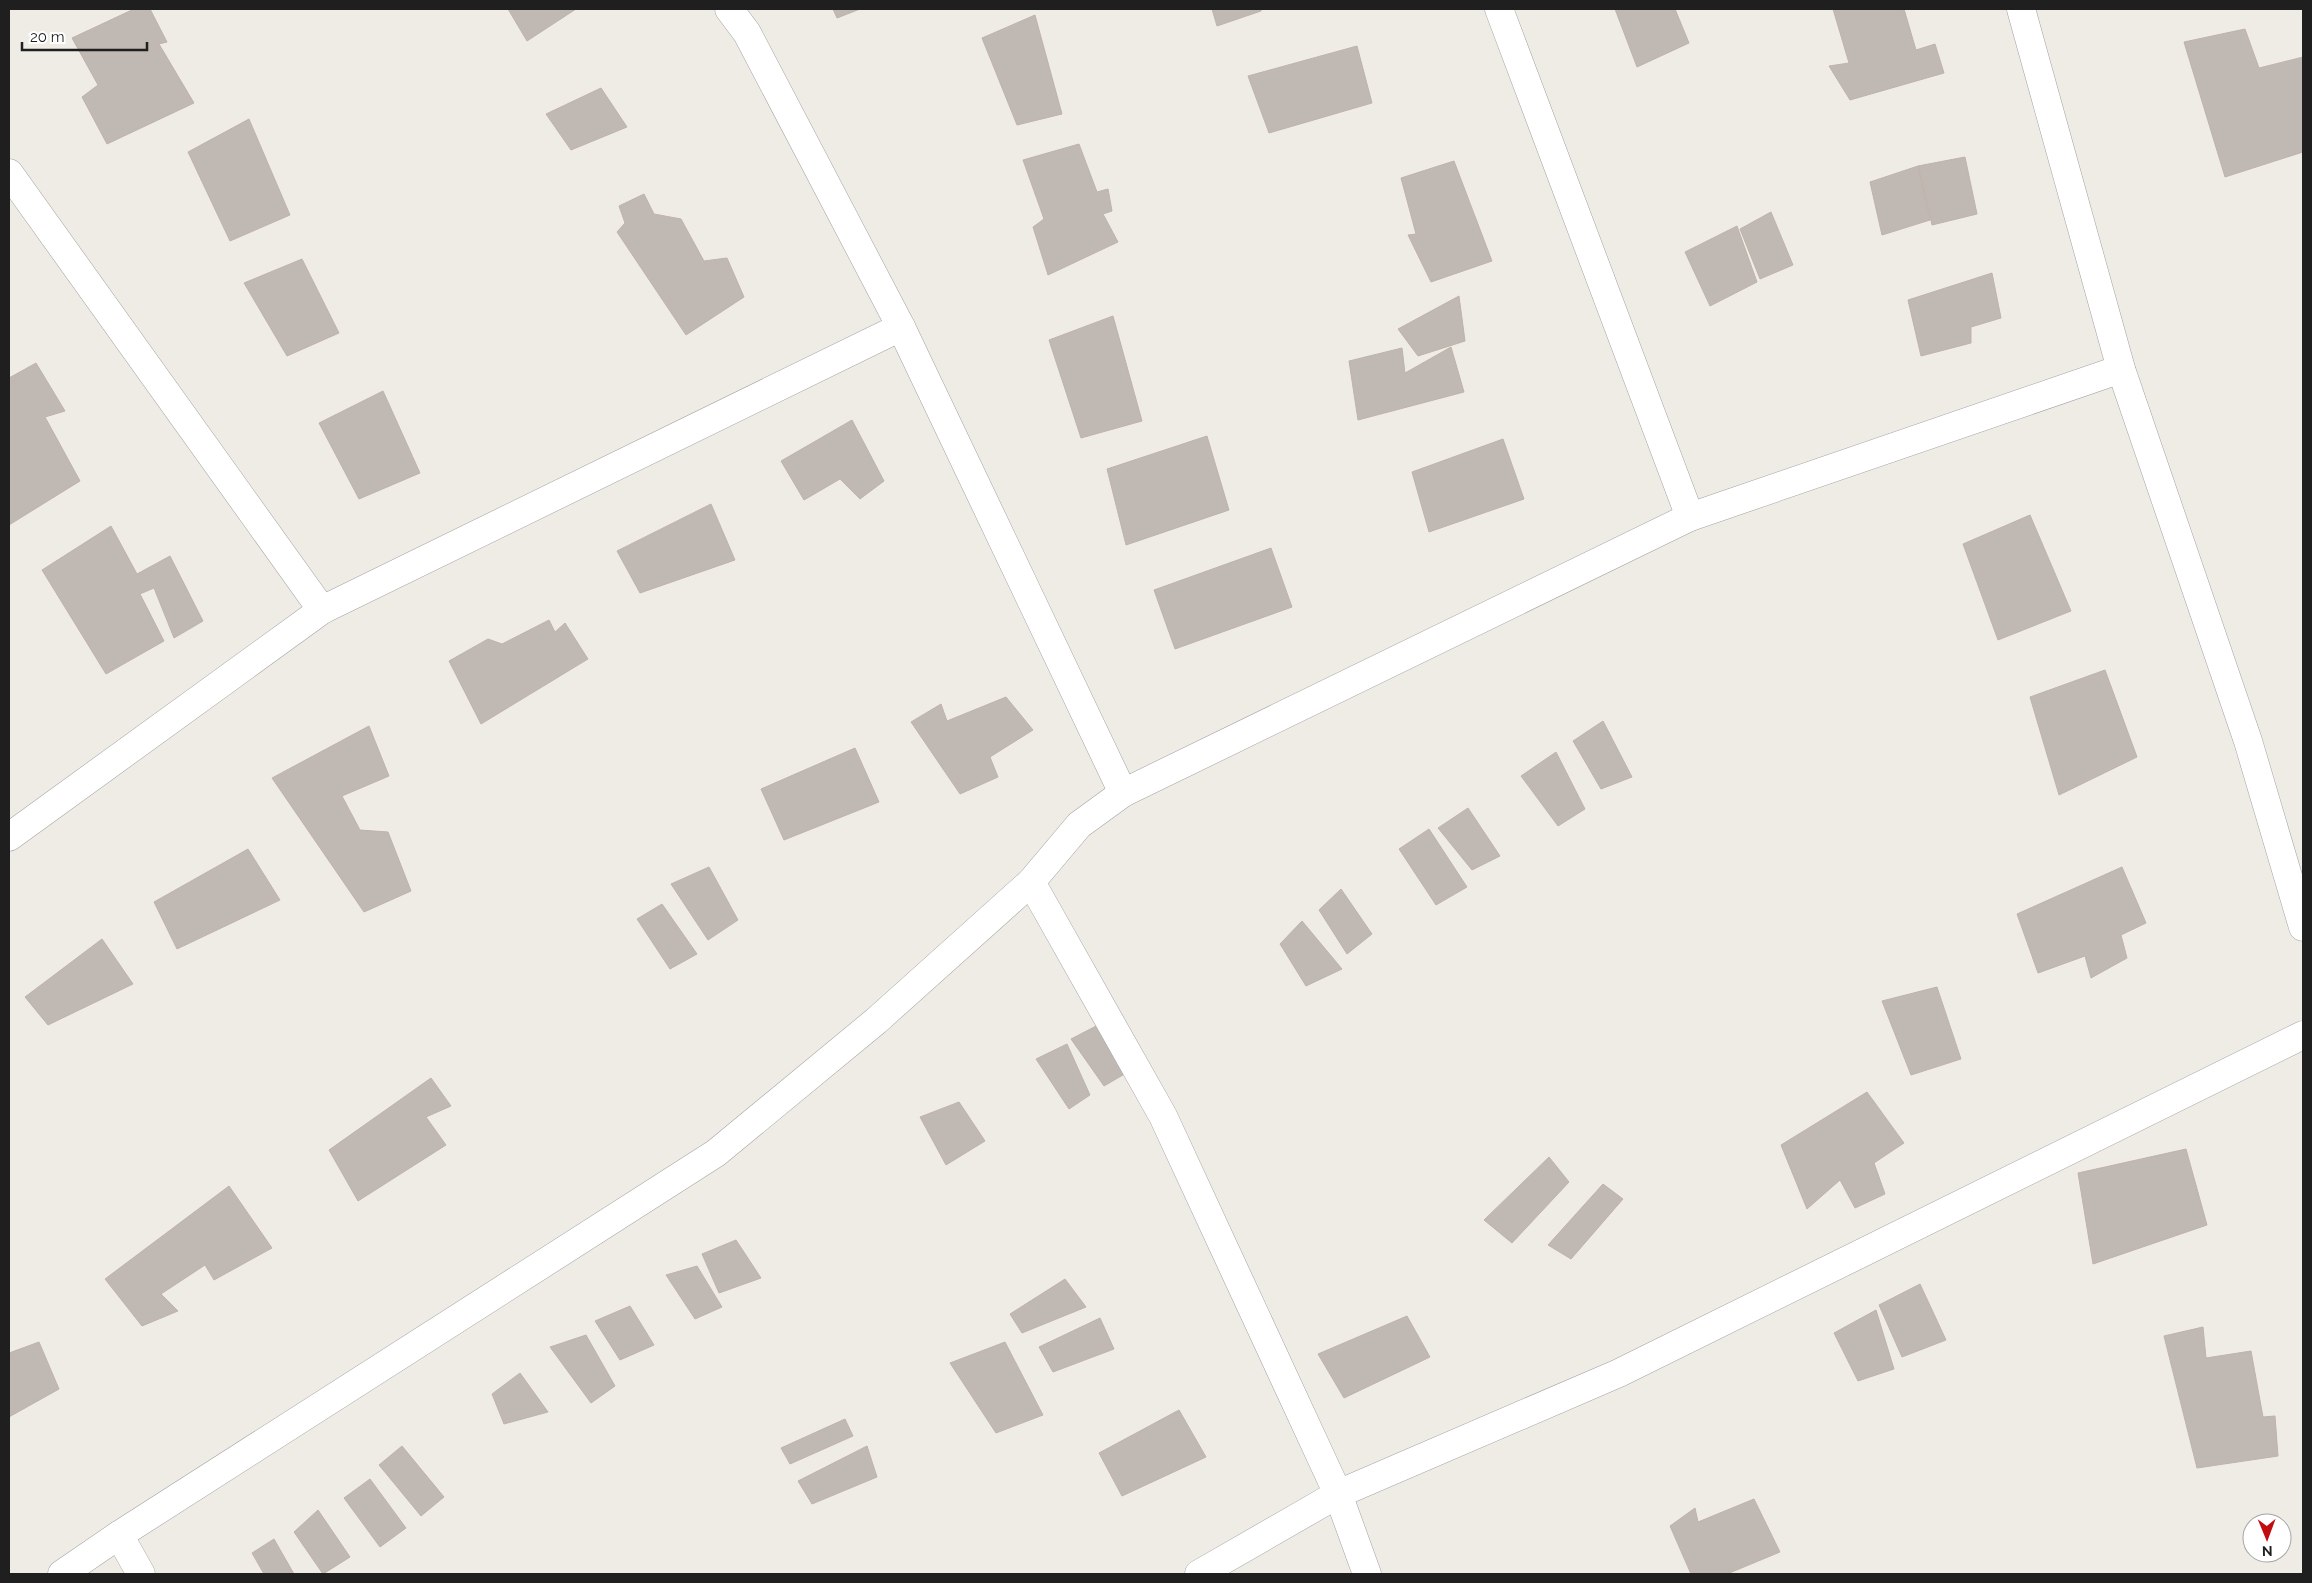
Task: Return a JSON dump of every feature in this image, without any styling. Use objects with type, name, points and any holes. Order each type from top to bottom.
[{"type":"street","points":[[729,9],[747,34],[901,327],[1123,793]]},
{"type":"street","points":[[1499,9],[1690,517]]},
{"type":"street","points":[[2021,9],[2121,369],[2248,741],[2303,927]]},
{"type":"street","points":[[9,172],[322,610]]},
{"type":"street","points":[[9,837],[322,610],[901,327]]},
{"type":"street","points":[[62,1574],[716,1153],[876,1021],[1031,882],[1079,825],[1123,793],[1690,517],[2121,369]]},
{"type":"street","points":[[1031,882],[1163,1116],[1338,1494],[1367,1574]]},
{"type":"street","points":[[1199,1574],[1338,1494],[1619,1373],[2303,1035]]},
{"type":"street","points":[[119,1536],[141,1574]]},
{"type":"building","points":[[134,9],[150,9],[167,42],[159,44],[194,103],[107,144],[82,97],[98,85],[72,38]]},
{"type":"building","points":[[508,9],[576,9],[527,41]]},
{"type":"building","points":[[833,9],[860,9],[837,18]]},
{"type":"building","points":[[1212,9],[1261,9],[1261,11],[1217,26]]},
{"type":"building","points":[[1615,9],[1675,9],[1689,43],[1637,67]]},
{"type":"building","points":[[1833,9],[1904,9],[1916,50],[1935,44],[1944,73],[1850,100],[1829,66],[1849,63]]},
{"type":"building","points":[[1035,15],[1062,114],[1017,125],[982,38]]},
{"type":"building","points":[[2245,29],[2259,68],[2303,57],[2303,152],[2225,177],[2184,42]]},
{"type":"building","points":[[1357,46],[1372,103],[1269,133],[1248,76]]},
{"type":"building","points":[[601,88],[627,127],[571,150],[546,114]]},
{"type":"building","points":[[249,119],[290,215],[230,241],[188,152]]},
{"type":"building","points":[[1079,144],[1097,192],[1108,189],[1112,211],[1103,214],[1118,242],[1048,275],[1033,227],[1044,219],[1023,160]]},
{"type":"building","points":[[1965,157],[1977,214],[1932,225],[1918,166]]},
{"type":"building","points":[[1454,161],[1492,261],[1431,282],[1408,235],[1416,234],[1401,178]]},
{"type":"building","points":[[1918,166],[1930,220],[1882,235],[1870,182]]},
{"type":"building","points":[[644,194],[654,214],[681,219],[704,261],[727,258],[744,297],[686,335],[617,232],[625,223],[619,206]]},
{"type":"building","points":[[1771,212],[1793,265],[1760,279],[1740,229]]},
{"type":"building","points":[[1737,226],[1757,282],[1710,306],[1685,252]]},
{"type":"building","points":[[302,259],[339,333],[287,356],[244,283]]},
{"type":"building","points":[[1992,273],[2001,318],[1971,327],[1971,343],[1921,356],[1908,300]]},
{"type":"building","points":[[1459,296],[1465,341],[1418,356],[1398,329]]},
{"type":"building","points":[[1113,316],[1142,421],[1081,438],[1049,340]]},
{"type":"building","points":[[1451,347],[1464,392],[1358,420],[1349,361],[1402,348],[1405,373]]},
{"type":"building","points":[[36,363],[65,411],[45,417],[80,481],[9,525],[9,378]]},
{"type":"building","points":[[383,391],[420,473],[359,499],[319,423]]},
{"type":"building","points":[[852,420],[884,481],[860,499],[840,479],[804,500],[781,461]]},
{"type":"building","points":[[1207,436],[1229,510],[1126,545],[1107,469]]},
{"type":"building","points":[[1503,439],[1524,499],[1429,532],[1412,472]]},
{"type":"building","points":[[711,504],[735,560],[640,593],[617,551]]},
{"type":"building","points":[[2030,515],[2071,611],[1998,640],[1963,544]]},
{"type":"building","points":[[111,526],[137,574],[170,556],[203,621],[174,638],[154,588],[140,594],[164,641],[106,674],[42,570]]},
{"type":"building","points":[[1271,548],[1292,607],[1175,649],[1154,590]]},
{"type":"building","points":[[549,620],[555,632],[565,623],[588,659],[481,724],[449,661],[488,639],[502,644]]},
{"type":"building","points":[[2105,670],[2137,757],[2059,795],[2030,697]]},
{"type":"building","points":[[1006,697],[1033,730],[990,757],[998,777],[960,794],[911,722],[941,704],[947,721]]},
{"type":"building","points":[[1603,721],[1632,777],[1601,789],[1573,741]]},
{"type":"building","points":[[369,726],[389,776],[342,796],[360,830],[388,832],[411,891],[364,912],[272,778]]},
{"type":"building","points":[[855,748],[879,802],[784,840],[761,789]]},
{"type":"building","points":[[1556,752],[1585,809],[1558,826],[1521,776]]},
{"type":"building","points":[[1468,808],[1500,856],[1472,870],[1438,828]]},
{"type":"building","points":[[1429,829],[1467,887],[1436,905],[1399,849]]},
{"type":"building","points":[[248,849],[280,900],[177,949],[154,902]]},
{"type":"building","points":[[709,867],[738,920],[708,940],[671,884]]},
{"type":"building","points":[[2122,867],[2146,923],[2121,935],[2127,958],[2091,978],[2085,956],[2038,973],[2017,914]]},
{"type":"building","points":[[1341,889],[1372,934],[1347,954],[1319,910]]},
{"type":"building","points":[[662,904],[697,954],[670,969],[637,919]]},
{"type":"building","points":[[1302,921],[1342,969],[1306,986],[1280,944]]},
{"type":"building","points":[[102,939],[133,984],[48,1025],[25,997]]},
{"type":"building","points":[[1937,987],[1961,1059],[1911,1075],[1882,1001]]},
{"type":"building","points":[[1100,1024],[1128,1072],[1104,1086],[1071,1039]]},
{"type":"building","points":[[1067,1044],[1090,1095],[1069,1109],[1036,1059]]},
{"type":"building","points":[[431,1078],[451,1106],[426,1117],[446,1145],[358,1201],[329,1150]]},
{"type":"building","points":[[1867,1092],[1904,1143],[1874,1163],[1885,1194],[1855,1208],[1840,1180],[1807,1209],[1781,1145]]},
{"type":"building","points":[[959,1102],[985,1141],[946,1165],[920,1117]]},
{"type":"building","points":[[2186,1149],[2207,1225],[2093,1264],[2078,1173]]},
{"type":"building","points":[[1549,1157],[1569,1182],[1512,1243],[1484,1220]]},
{"type":"building","points":[[1603,1184],[1623,1199],[1571,1259],[1548,1245]]},
{"type":"building","points":[[229,1186],[272,1248],[214,1280],[205,1265],[161,1294],[178,1311],[142,1326],[105,1279]]},
{"type":"building","points":[[736,1240],[761,1278],[719,1293],[702,1254]]},
{"type":"building","points":[[697,1266],[722,1307],[695,1319],[666,1275]]},
{"type":"building","points":[[1065,1279],[1086,1307],[1022,1333],[1010,1314]]},
{"type":"building","points":[[1920,1284],[1946,1340],[1902,1357],[1879,1305]]},
{"type":"building","points":[[630,1306],[654,1345],[620,1360],[595,1321]]},
{"type":"building","points":[[1876,1310],[1894,1369],[1858,1381],[1834,1333]]},
{"type":"building","points":[[1407,1316],[1430,1357],[1344,1398],[1318,1354]]},
{"type":"building","points":[[1100,1318],[1114,1349],[1053,1372],[1039,1347]]},
{"type":"building","points":[[2203,1327],[2206,1358],[2251,1351],[2263,1417],[2275,1416],[2278,1456],[2197,1468],[2164,1336]]},
{"type":"building","points":[[586,1335],[615,1386],[591,1403],[550,1347]]},
{"type":"building","points":[[39,1342],[59,1389],[9,1417],[9,1353]]},
{"type":"building","points":[[1005,1342],[1043,1415],[996,1433],[950,1363]]},
{"type":"building","points":[[520,1373],[548,1412],[504,1424],[492,1394]]},
{"type":"building","points":[[1179,1410],[1206,1457],[1122,1496],[1099,1453]]},
{"type":"building","points":[[845,1419],[853,1436],[790,1464],[781,1448]]},
{"type":"building","points":[[402,1446],[444,1497],[421,1516],[379,1465]]},
{"type":"building","points":[[867,1446],[877,1477],[812,1504],[798,1481]]},
{"type":"building","points":[[370,1479],[406,1528],[380,1547],[344,1498]]},
{"type":"building","points":[[1754,1499],[1780,1552],[1727,1574],[1691,1574],[1670,1526],[1695,1508],[1698,1522]]},
{"type":"building","points":[[318,1510],[350,1557],[323,1574],[294,1532]]},
{"type":"building","points":[[274,1539],[294,1574],[264,1574],[252,1553]]}]
